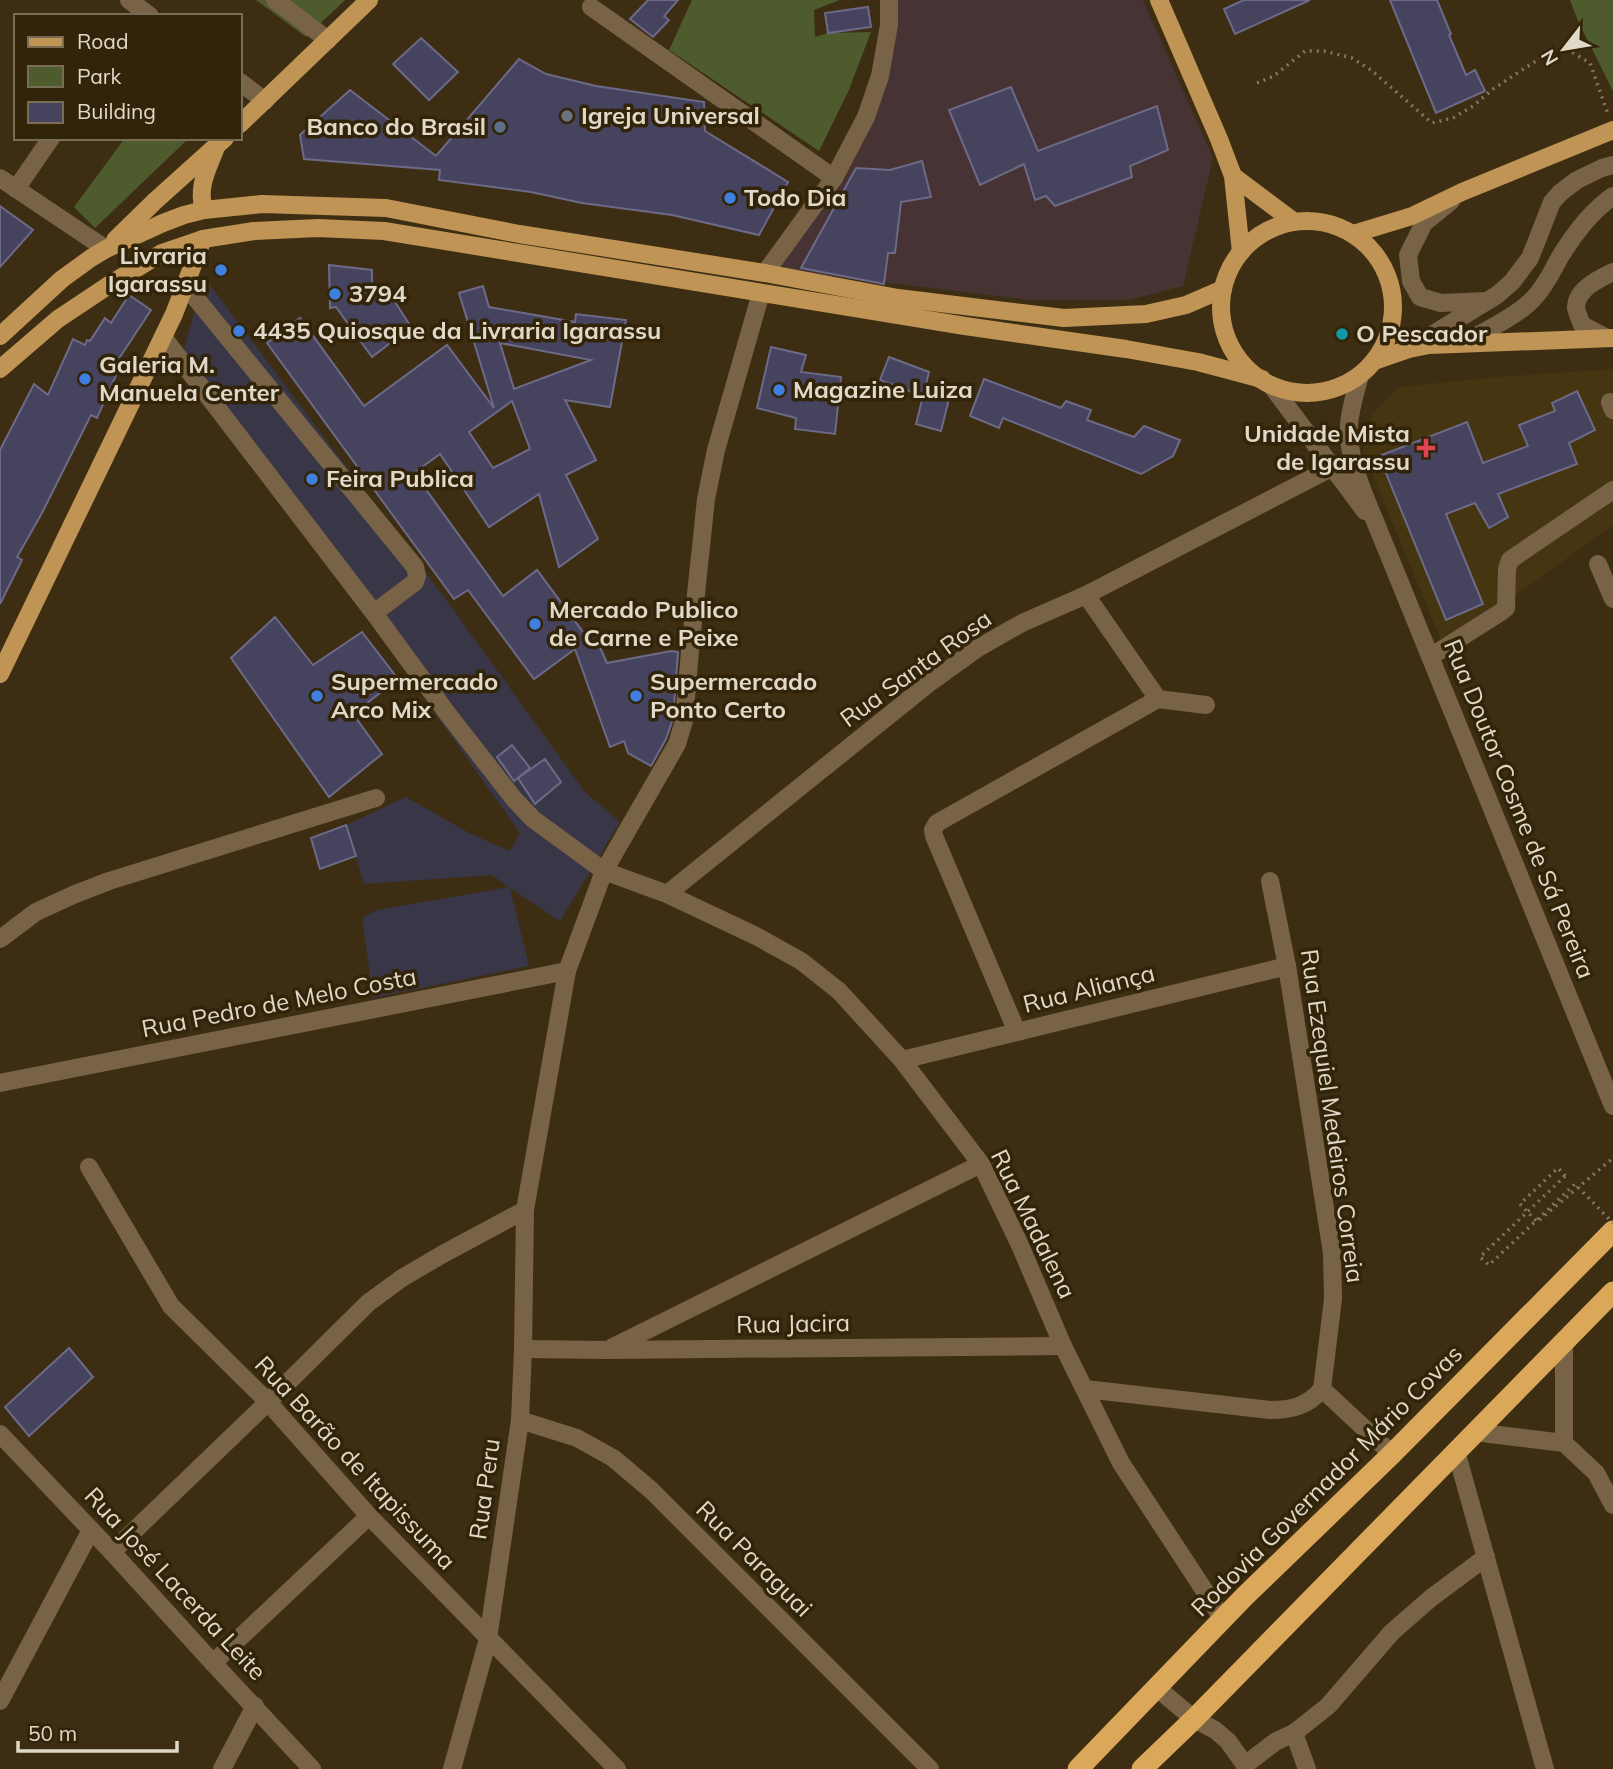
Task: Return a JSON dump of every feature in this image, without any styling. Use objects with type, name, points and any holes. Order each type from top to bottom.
[{"type":"highway","name":"Rodovia Governador Mário Covas","points":[[1079,1769],[1223,1619],[1392,1454],[1613,1231]]},
{"type":"highway","points":[[1142,1769],[1613,1292]]},
{"type":"main road","points":[[242,122],[369,0]]},
{"type":"main road","points":[[1159,0],[1233,176],[1241,252]]},
{"type":"main road","points":[[1353,234],[1412,216],[1611,124]]},
{"type":"main road","points":[[204,210],[200,197],[202,183],[221,143]]},
{"type":"main road","points":[[107,248],[221,143]]},
{"type":"main road","points":[[1233,176],[1293,222]]},
{"type":"main road","points":[[0,336],[62,279],[107,248],[163,223],[204,210],[262,204],[386,208],[519,234],[765,273],[898,299],[1064,318],[1146,314],[1186,305],[1223,289]]},
{"type":"main road","points":[[0,369],[58,319],[162,253],[203,239],[254,231],[318,228],[384,231],[965,326],[1126,349],[1198,362],[1301,393],[1322,392],[1342,386],[1360,376],[1385,344],[1392,324],[1390,282],[1382,263],[1369,247],[1353,234],[1334,225],[1314,221],[1273,227],[1241,252],[1230,270],[1223,289],[1225,330],[1233,349],[1246,366],[1266,382]]},
{"type":"main road","points":[[0,674],[163,337],[203,239]]},
{"type":"main road","points":[[1374,361],[1429,345],[1610,338]]},
{"type":"street","points":[[275,0],[328,40]]},
{"type":"street","points":[[765,273],[834,178],[866,117],[880,76],[889,25],[889,0]]},
{"type":"street","points":[[592,7],[834,178]]},
{"type":"street","points":[[242,83],[265,100]]},
{"type":"street","points":[[16,189],[50,140]]},
{"type":"street","points":[[1409,349],[1488,301],[1512,282],[1530,258],[1552,202],[1577,180],[1613,165]]},
{"type":"street","points":[[0,178],[107,248]]},
{"type":"street","points":[[1462,192],[1424,223],[1408,255],[1411,281],[1420,297],[1441,303],[1488,301]]},
{"type":"street","points":[[1464,343],[1534,298],[1576,233],[1590,215],[1613,195]]},
{"type":"street","points":[[1610,338],[1582,325],[1576,308],[1580,294],[1613,272]]},
{"type":"street","points":[[185,285],[415,567],[415,582],[374,613]]},
{"type":"street","name":"Rua Peru","points":[[452,1769],[488,1639],[520,1420],[525,1210],[567,971],[604,871],[677,744],[684,721],[706,499],[716,450],[761,293]]},
{"type":"street","name":"Rua Madalena","points":[[163,337],[447,713],[514,799],[533,819],[604,871],[667,894],[756,936],[801,961],[839,991],[902,1060],[981,1164],[1019,1243],[1063,1346],[1121,1463],[1223,1619]]},
{"type":"street","points":[[1360,376],[1349,424],[1352,454],[1379,531]]},
{"type":"street","points":[[1266,382],[1379,531]]},
{"type":"street","name":"Rua Santa Rosa","points":[[667,894],[928,684],[978,648],[1022,623],[1086,595],[1333,467]]},
{"type":"street","points":[[1430,657],[1506,608],[1507,569],[1510,560],[1613,490]]},
{"type":"street","name":"Rua Doutor Cosme de Sá Pereira","points":[[1379,531],[1613,1106]]},
{"type":"street","points":[[1598,564],[1613,599]]},
{"type":"street","points":[[1086,595],[1158,699]]},
{"type":"street","points":[[1017,1032],[934,836],[933,830],[937,823],[1158,699],[1206,705]]},
{"type":"street","points":[[0,939],[36,912],[73,894],[376,798]]},
{"type":"street","name":"Rua Ezequiel Medeiros Correia","points":[[1270,881],[1287,966],[1332,1253],[1333,1299],[1322,1389]]},
{"type":"street","name":"Rua Aliança","points":[[902,1060],[1287,966]]},
{"type":"street","name":"Rua Pedro de Melo Costa","points":[[0,1083],[567,971]]},
{"type":"street","points":[[607,1350],[981,1164]]},
{"type":"street","name":"Rua Barão de Itapissuma","points":[[89,1167],[171,1306],[268,1402],[369,1516],[617,1769]]},
{"type":"street","points":[[113,1552],[368,1303],[412,1272],[525,1210]]},
{"type":"street","points":[[1564,1342],[1564,1443]]},
{"type":"street","name":"Rua Jacira","points":[[523,1349],[1063,1346]]},
{"type":"street","points":[[1084,1389],[1270,1410],[1284,1410],[1313,1401],[1322,1389],[1392,1454]]},
{"type":"street","name":"Rua Paraguai","points":[[520,1420],[576,1438],[613,1458],[651,1490],[930,1769]]},
{"type":"street","points":[[1474,1432],[1564,1443],[1595,1473],[1613,1505]]},
{"type":"street","name":"Rua José Lacerda Leite","points":[[0,1434],[113,1552],[312,1769]]},
{"type":"street","points":[[1455,1451],[1545,1769]]},
{"type":"street","points":[[213,1663],[369,1516]]},
{"type":"street","points":[[0,1701],[91,1530]]},
{"type":"street","points":[[1157,1688],[1194,1719],[1215,1730],[1228,1741],[1243,1767],[1275,1742],[1294,1733],[1328,1706],[1392,1632],[1431,1598],[1486,1558]]},
{"type":"street","points":[[222,1769],[255,1706]]},
{"type":"street","points":[[1294,1733],[1307,1769]]},
{"type":"path","points":[[1257,83],[1274,76],[1305,51],[1334,53],[1352,58],[1371,70],[1432,123],[1453,118],[1473,106],[1493,89],[1542,57],[1568,50],[1590,63],[1611,124]]},
{"type":"path","points":[[1613,1158],[1537,1222],[1520,1204],[1558,1168],[1565,1176],[1480,1257],[1489,1265],[1575,1184],[1613,1223]]},
{"type":"shaded area","points":[[896,0],[1143,0],[1213,158],[1183,286],[1128,300],[1031,300],[775,269],[865,140],[884,88]]},
{"type":"shaded area","name":"Feira Publica","points":[[204,277],[447,601],[585,792],[620,822],[560,921],[510,888],[529,966],[373,998],[362,918],[377,910],[509,887],[492,875],[364,884],[346,825],[406,797],[471,834],[510,851],[520,833],[182,356]]},
{"type":"shaded area","points":[[1613,369],[1613,525],[1444,647],[1363,452],[1372,414],[1400,387]]},
{"type":"green space","points":[[256,0],[345,0],[306,37]]},
{"type":"green space","points":[[692,0],[840,0],[814,10],[815,37],[828,33],[871,32],[848,92],[819,151],[669,50]]},
{"type":"green space","points":[[1570,0],[1613,0],[1613,91],[1578,21]]},
{"type":"green space","points":[[124,140],[187,140],[95,228],[74,207]]},
{"type":"building","points":[[648,0],[678,0],[664,16],[669,20],[653,37],[630,19]]},
{"type":"building","points":[[1244,0],[1310,0],[1235,34],[1224,9]]},
{"type":"building","points":[[1390,0],[1437,0],[1466,75],[1475,70],[1485,91],[1436,113]]},
{"type":"building","points":[[868,7],[871,27],[828,33],[825,13]]},
{"type":"building","points":[[421,38],[458,72],[429,100],[393,64]]},
{"type":"building","points":[[519,59],[546,74],[596,86],[704,102],[705,131],[788,182],[759,235],[672,215],[439,180],[440,170],[304,159],[300,135],[350,90],[436,156]]},
{"type":"building","points":[[1011,87],[1038,151],[1157,106],[1168,150],[1130,166],[1132,177],[1055,206],[1046,196],[1035,200],[1024,164],[980,185],[949,110]]},
{"type":"building","points":[[922,161],[931,197],[901,202],[895,253],[888,253],[884,284],[801,268],[856,168],[890,170]]},
{"type":"building","points":[[0,206],[33,230],[0,267]]},
{"type":"building","points":[[329,265],[372,270],[372,288],[390,294],[411,327],[372,357],[336,307],[330,308]]},
{"type":"building","points":[[483,286],[489,307],[575,322],[576,314],[626,320],[610,407],[565,400],[596,460],[566,475],[598,539],[559,567],[539,494],[489,527],[440,454],[414,473],[503,596],[537,570],[595,648],[599,645],[607,663],[678,652],[673,719],[666,739],[651,766],[628,753],[624,741],[610,747],[575,649],[534,679],[468,590],[454,599],[267,343],[300,318],[364,406],[447,345],[494,408],[459,293]],"holes":[[[500,343],[591,360],[514,389]],[[512,401],[530,449],[493,468],[469,432]]]},
{"type":"building","points":[[129,295],[151,310],[118,360],[122,362],[97,418],[91,415],[17,557],[22,560],[0,604],[0,450],[34,384],[48,395],[73,339],[85,345],[105,318],[111,323]]},
{"type":"building","points":[[771,347],[806,355],[801,372],[841,377],[835,434],[795,429],[796,418],[757,408]]},
{"type":"building","points":[[889,357],[929,372],[924,393],[949,399],[941,431],[916,424],[923,396],[880,380]]},
{"type":"building","points":[[984,379],[1061,408],[1066,401],[1091,410],[1087,420],[1134,437],[1144,426],[1180,440],[1173,456],[1141,474],[1003,418],[999,428],[970,416]]},
{"type":"building","points":[[1577,391],[1595,430],[1569,443],[1577,464],[1498,494],[1508,517],[1489,528],[1475,503],[1446,514],[1483,604],[1446,620],[1379,456],[1467,422],[1483,463],[1528,446],[1519,425],[1555,411],[1552,403]]},
{"type":"building","name":"Supermercado Arco Mix","points":[[275,617],[313,665],[362,632],[398,679],[353,714],[382,754],[329,797],[231,658]]},
{"type":"building","points":[[512,745],[530,768],[514,781],[497,757]]},
{"type":"building","points":[[545,759],[561,782],[535,804],[518,778]]},
{"type":"building","points":[[346,825],[356,856],[320,869],[311,838]]},
{"type":"building","points":[[69,1348],[93,1377],[29,1436],[5,1407]]},
{"type":"place","name":"Igreja Universal","points":[[567,116]]},
{"type":"place","name":"Banco do Brasil","points":[[500,127]]},
{"type":"place","name":"Todo Dia","points":[[730,198]]},
{"type":"place","name":"Livraria Igarassu","points":[[221,270]]},
{"type":"place","name":"3794","points":[[335,294]]},
{"type":"place","name":"4435 Quiosque da Livraria Igarassu","points":[[239,331]]},
{"type":"place","name":"O Pescador","points":[[1342,334]]},
{"type":"place","name":"Galeria M. Manuela Center","points":[[85,379]]},
{"type":"place","name":"Magazine Luiza","points":[[779,390]]},
{"type":"place","name":"Unidade Mista de Igarassu","points":[[1426,448]]},
{"type":"place","name":"Feira Publica","points":[[312,479]]},
{"type":"place","name":"Mercado Publico de Carne e Peixe","points":[[535,624]]},
{"type":"place","name":"Supermercado Arco Mix","points":[[317,696]]},
{"type":"place","name":"Supermercado Ponto Certo","points":[[636,696]]}]
